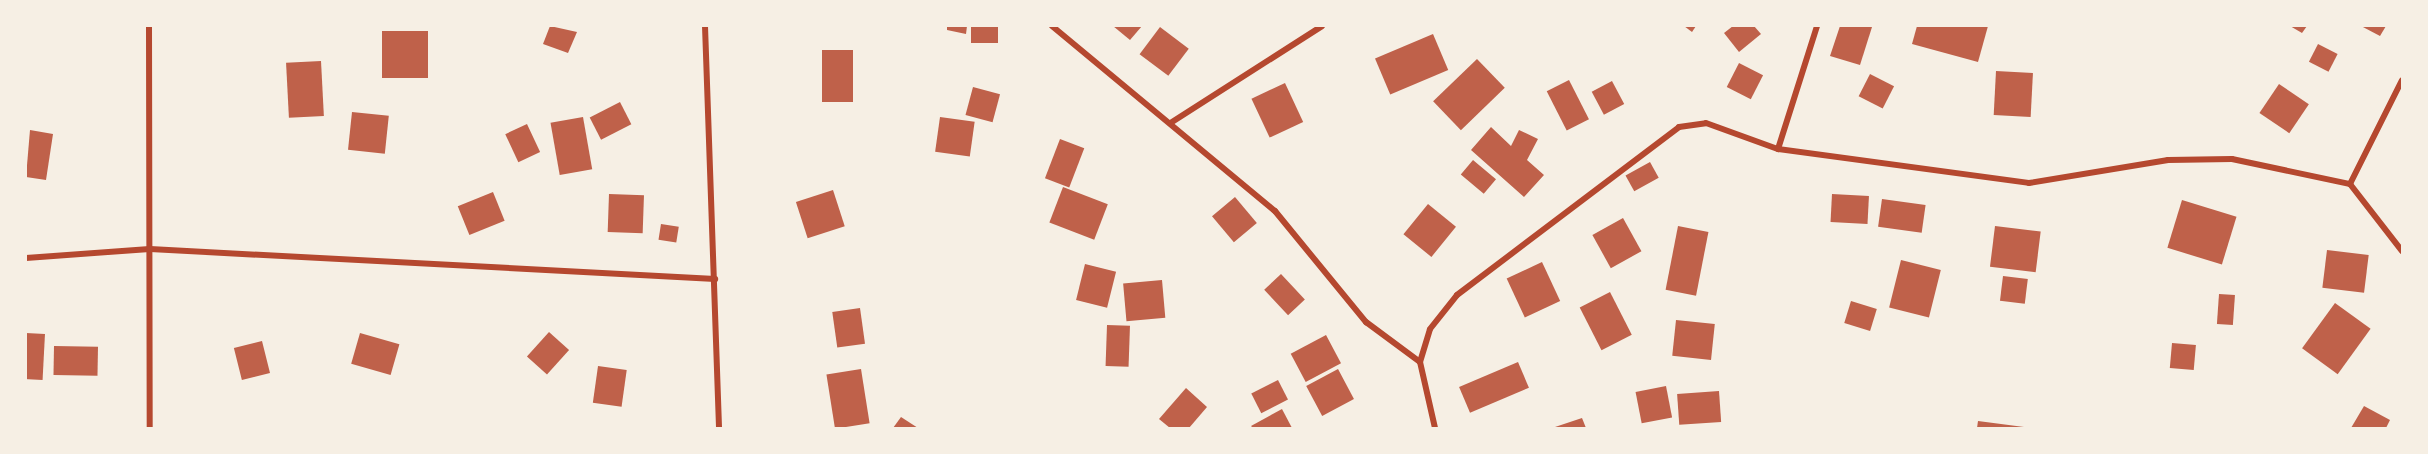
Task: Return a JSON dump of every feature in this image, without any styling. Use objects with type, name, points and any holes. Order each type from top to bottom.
[{"type":"street","points":[[149,26],[150,429]]},
{"type":"street","points":[[705,26],[719,429]]},
{"type":"street","points":[[1052,26],[1172,122],[1275,211],[1366,322],[1420,362]]},
{"type":"street","points":[[1172,122],[1322,26]]},
{"type":"street","points":[[1778,149],[1817,26]]},
{"type":"street","points":[[2350,184],[2403,80]]},
{"type":"street","points":[[1435,429],[1420,362],[1430,329],[1458,295],[1679,127],[1706,123],[1778,149],[2029,183],[2169,160],[2232,159],[2350,184],[2403,251]]},
{"type":"street","points":[[26,258],[150,249],[715,279]]},
{"type":"building","points":[[550,26],[577,32],[568,53],[543,44]]},
{"type":"building","points":[[947,26],[967,26],[966,34],[947,30]]},
{"type":"building","points":[[971,26],[998,26],[998,43],[971,43]]},
{"type":"building","points":[[1113,26],[1142,26],[1130,40]]},
{"type":"building","points":[[1684,26],[1696,26],[1692,32]]},
{"type":"building","points":[[1733,26],[1754,26],[1761,34],[1739,52],[1724,33]]},
{"type":"building","points":[[1840,26],[1872,27],[1860,65],[1830,56]]},
{"type":"building","points":[[1917,26],[1988,26],[1978,62],[1912,44]]},
{"type":"building","points":[[2290,26],[2307,26],[2302,33]]},
{"type":"building","points":[[2361,26],[2386,26],[2380,36]]},
{"type":"building","points":[[1160,27],[1189,49],[1168,76],[1140,54]]},
{"type":"building","points":[[382,31],[428,31],[428,78],[382,78]]},
{"type":"building","points":[[1433,34],[1448,70],[1390,95],[1375,59]]},
{"type":"building","points":[[2318,44],[2338,54],[2329,72],[2309,62]]},
{"type":"building","points":[[822,50],[853,50],[853,102],[822,102]]},
{"type":"building","points":[[1477,59],[1505,88],[1461,130],[1433,101]]},
{"type":"building","points":[[321,61],[324,116],[289,118],[286,63]]},
{"type":"building","points":[[1739,63],[1763,75],[1751,99],[1727,87]]},
{"type":"building","points":[[1996,71],[2033,73],[2031,117],[1994,115]]},
{"type":"building","points":[[1870,74],[1894,86],[1883,109],[1859,96]]},
{"type":"building","points":[[1569,80],[1589,119],[1567,131],[1547,91]]},
{"type":"building","points":[[1612,81],[1624,104],[1604,115],[1592,92]]},
{"type":"building","points":[[1285,83],[1303,122],[1270,138],[1251,99]]},
{"type":"building","points":[[2279,84],[2309,104],[2289,133],[2259,113]]},
{"type":"building","points":[[973,87],[1000,94],[993,122],[965,115]]},
{"type":"building","points":[[620,102],[631,124],[601,140],[590,117]]},
{"type":"building","points":[[352,112],[389,116],[385,154],[348,150]]},
{"type":"building","points":[[583,117],[592,169],[560,175],[551,123]]},
{"type":"building","points":[[940,117],[975,122],[970,157],[935,152]]},
{"type":"building","points":[[527,124],[540,152],[518,162],[505,134]]},
{"type":"building","points":[[1491,127],[1511,146],[1519,130],[1538,139],[1527,160],[1544,175],[1524,197],[1471,150]]},
{"type":"building","points":[[30,130],[53,134],[46,180],[26,177]]},
{"type":"building","points":[[1060,139],[1084,148],[1069,188],[1045,178]]},
{"type":"building","points":[[1473,160],[1496,179],[1484,194],[1461,175]]},
{"type":"building","points":[[1650,162],[1659,178],[1634,191],[1626,176]]},
{"type":"building","points":[[1063,187],[1108,204],[1094,240],[1049,222]]},
{"type":"building","points":[[833,190],[845,226],[808,238],[796,202]]},
{"type":"building","points":[[493,192],[505,221],[469,235],[458,206]]},
{"type":"building","points":[[609,194],[644,195],[643,233],[608,232]]},
{"type":"building","points":[[1832,194],[1869,196],[1867,224],[1831,222]]},
{"type":"building","points":[[1235,197],[1257,223],[1234,242],[1212,216]]},
{"type":"building","points":[[1882,199],[1926,205],[1922,233],[1878,227]]},
{"type":"building","points":[[2182,200],[2237,217],[2222,264],[2167,248]]},
{"type":"building","points":[[1428,204],[1456,227],[1431,257],[1403,234]]},
{"type":"building","points":[[1623,218],[1641,251],[1611,268],[1592,235]]},
{"type":"building","points":[[661,224],[679,227],[676,243],[658,240]]},
{"type":"building","points":[[1678,226],[1708,232],[1696,296],[1666,290]]},
{"type":"building","points":[[1995,226],[2041,232],[2036,272],[1990,267]]},
{"type":"building","points":[[2327,250],[2369,255],[2364,293],[2322,288]]},
{"type":"building","points":[[1901,260],[1941,270],[1929,317],[1889,308]]},
{"type":"building","points":[[1542,262],[1560,301],[1525,317],[1507,278]]},
{"type":"building","points":[[1085,264],[1116,272],[1107,308],[1076,300]]},
{"type":"building","points":[[1281,274],[1305,300],[1288,315],[1264,290]]},
{"type":"building","points":[[2003,276],[2028,279],[2025,304],[2000,301]]},
{"type":"building","points":[[1162,280],[1165,318],[1126,321],[1123,283]]},
{"type":"building","points":[[1610,292],[1632,335],[1601,350],[1580,307]]},
{"type":"building","points":[[2219,294],[2235,295],[2233,325],[2217,324]]},
{"type":"building","points":[[1851,301],[1877,309],[1870,331],[1844,323]]},
{"type":"building","points":[[2335,303],[2371,329],[2338,374],[2302,348]]},
{"type":"building","points":[[860,308],[865,344],[837,348],[832,312]]},
{"type":"building","points":[[1676,320],[1715,324],[1711,360],[1672,356]]},
{"type":"building","points":[[1107,325],[1130,326],[1129,367],[1106,366]]},
{"type":"building","points":[[549,332],[569,350],[547,375],[527,357]]},
{"type":"building","points":[[26,333],[45,334],[43,380],[26,379]]},
{"type":"building","points":[[360,333],[399,344],[391,375],[351,364]]},
{"type":"building","points":[[1326,335],[1341,363],[1306,382],[1291,354]]},
{"type":"building","points":[[262,341],[270,373],[242,380],[234,348]]},
{"type":"building","points":[[2172,343],[2196,345],[2194,370],[2170,368]]},
{"type":"building","points":[[54,346],[98,347],[97,376],[53,375]]},
{"type":"building","points":[[1518,362],[1529,388],[1470,413],[1459,387]]},
{"type":"building","points":[[598,366],[627,370],[622,407],[593,403]]},
{"type":"building","points":[[861,369],[870,423],[835,428],[826,374]]},
{"type":"building","points":[[1338,369],[1354,399],[1322,416],[1306,386]]},
{"type":"building","points":[[1278,380],[1288,400],[1261,413],[1251,394]]},
{"type":"building","points":[[1666,386],[1672,417],[1642,423],[1636,392]]},
{"type":"building","points":[[1186,388],[1207,407],[1189,428],[1170,428],[1159,419]]},
{"type":"building","points":[[1719,391],[1721,422],[1679,425],[1677,394]]},
{"type":"building","points":[[2364,406],[2390,420],[2386,428],[2351,428]]},
{"type":"building","points":[[1282,409],[1292,428],[1253,428],[1251,426]]},
{"type":"building","points":[[901,417],[918,428],[893,428]]},
{"type":"building","points":[[1582,418],[1586,428],[1552,428]]},
{"type":"building","points":[[1978,421],[2024,427],[2024,428],[1977,428]]}]
